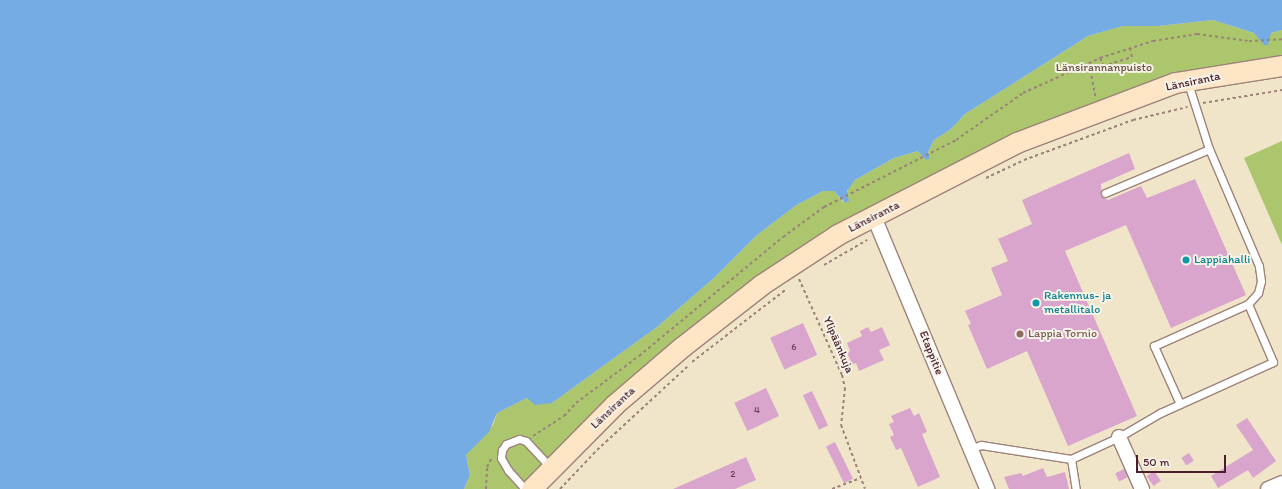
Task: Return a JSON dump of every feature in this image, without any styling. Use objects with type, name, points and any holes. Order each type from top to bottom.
[{"type":"street","name":"Länsiranta","points":[[533,488],[615,405],[683,346],[762,285],[838,235],[1018,143],[1099,112],[1188,80],[1282,66]]},
{"type":"street","name":"Etappitie","points":[[874,217],[987,489]]},
{"type":"street","points":[[1119,437],[1137,488]]},
{"type":"lane","points":[[1180,404],[1154,346],[1248,304],[1258,293],[1261,281],[1259,266],[1209,149],[1188,80]]},
{"type":"lane","points":[[1105,193],[1209,149]]},
{"type":"lane","points":[[970,449],[980,445],[1072,459],[1119,437],[1180,404],[1273,362],[1248,304]]},
{"type":"lane","points":[[533,488],[508,470],[501,458],[502,450],[512,440],[526,441],[552,468]]},
{"type":"lane","points":[[1072,459],[1076,489]]},
{"type":"path","points":[[526,441],[564,416],[576,403],[639,356],[783,237],[824,207],[851,196],[921,156],[956,140],[1023,93],[1100,58],[1130,50],[1153,41],[1197,34],[1258,41],[1282,39]]},
{"type":"path","points":[[1100,58],[1103,66],[1132,57],[1130,50]]},
{"type":"path","points":[[1089,64],[1099,112]]},
{"type":"path","name":"Ylipäänkuja","points":[[800,279],[842,375],[845,388],[842,425],[865,489]]},
{"type":"path","points":[[486,489],[487,467],[491,458],[502,450]]},
{"type":"path","points":[[832,489],[860,478]]},
{"type":"green space","name":"Länsirannanpuisto","points":[[1213,20],[1254,33],[1264,44],[1271,33],[1282,30],[1282,63],[1176,80],[836,232],[527,489],[464,489],[470,475],[466,455],[493,425],[497,413],[527,398],[552,403],[657,327],[714,278],[757,235],[795,206],[823,191],[834,191],[844,203],[849,186],[855,180],[894,158],[918,151],[930,158],[928,152],[934,140],[951,129],[965,114],[1088,36],[1123,26],[1158,26]]},
{"type":"green space","points":[[1282,141],[1282,245],[1244,158]]},
{"type":"water","points":[[0,0],[1282,0],[1282,30],[1271,33],[1268,45],[1264,45],[1254,33],[1213,20],[1158,26],[1123,26],[1088,36],[965,114],[951,129],[934,140],[928,152],[930,158],[926,160],[918,151],[894,158],[855,180],[847,191],[849,201],[845,203],[834,191],[823,191],[795,206],[757,235],[714,278],[657,327],[552,403],[535,405],[527,398],[497,413],[489,432],[466,455],[470,475],[464,489],[0,489]]},
{"type":"building","name":"Rakennus- ja metallitalo","points":[[1129,153],[1135,169],[1101,184],[1102,197],[1108,200],[1141,186],[1147,198],[1195,179],[1246,295],[1171,328],[1126,225],[1065,251],[1137,416],[1068,446],[1027,351],[987,369],[968,325],[971,324],[965,311],[1002,295],[991,268],[1008,261],[998,239],[1032,224],[1022,200]]},
{"type":"building","points":[[803,323],[817,355],[784,370],[770,338]]},
{"type":"building","points":[[868,327],[871,332],[882,327],[890,345],[879,350],[884,360],[859,371],[856,363],[852,365],[847,352],[850,351],[847,343],[862,336],[860,331]]},
{"type":"building","points":[[766,388],[779,416],[747,431],[734,403]]},
{"type":"building","points":[[812,391],[828,425],[819,430],[803,395]]},
{"type":"building","points":[[910,408],[914,416],[919,413],[927,432],[922,434],[940,477],[918,487],[901,448],[896,450],[890,437],[894,435],[889,424],[894,422],[891,416]]},
{"type":"building","points":[[1247,418],[1276,461],[1253,478],[1248,470],[1218,488],[1211,476],[1253,450],[1236,425]]},
{"type":"building","points":[[835,442],[853,479],[844,483],[826,446]]},
{"type":"building","points":[[1189,453],[1194,461],[1186,465],[1181,458]]},
{"type":"building","points":[[746,457],[756,480],[735,489],[673,489]]},
{"type":"building","points":[[1043,468],[1047,477],[1065,472],[1069,489],[1009,489],[1004,477],[1021,473],[1023,476]]},
{"type":"building","points":[[1124,469],[1128,477],[1119,482],[1115,474]]},
{"type":"building","points":[[1154,471],[1161,481],[1154,486],[1147,476]]},
{"type":"place","name":"Lappiahalli","points":[[1186,260]]},
{"type":"place","name":"Rakennus- ja metallitalo","points":[[1036,303]]},
{"type":"place","name":"Lappia Tornio","points":[[1020,334]]}]
